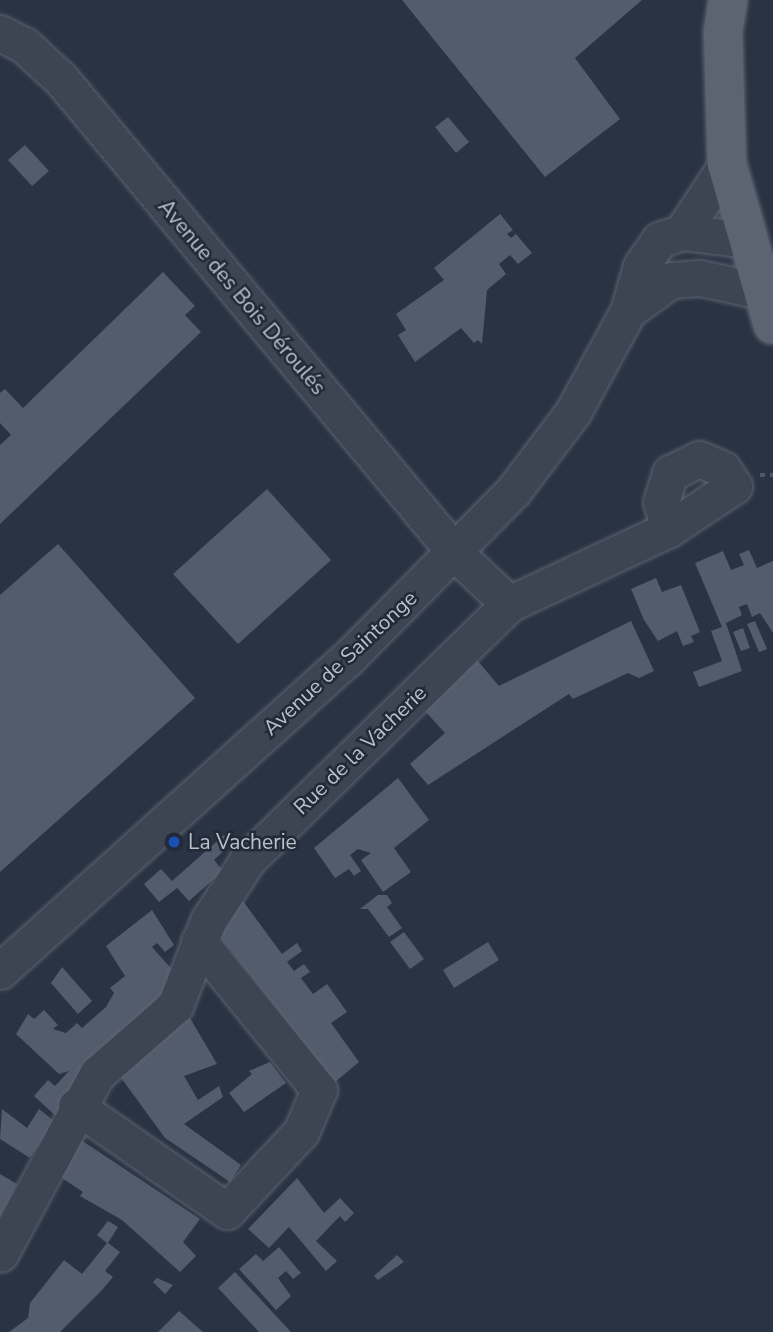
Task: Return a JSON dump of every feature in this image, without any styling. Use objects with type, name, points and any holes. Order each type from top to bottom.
[{"type":"main road","points":[[729,0],[723,33],[727,164],[767,308]]},
{"type":"street","name":"Avenue des Bois Déroulés","points":[[12,39],[61,79],[456,554]]},
{"type":"street","name":"Avenue de Saintonge","points":[[0,971],[346,660],[456,554],[573,412],[628,311],[641,267],[659,240],[682,232],[727,164]]},
{"type":"street","points":[[682,232],[748,240]]},
{"type":"street","name":"Avenue de Saintonge","points":[[628,311],[671,280],[700,278],[767,308]]},
{"type":"street","name":"Rue de la Vacherie","points":[[0,1254],[76,1106],[97,1074],[175,1006],[200,942],[247,860],[509,604],[669,529]]},
{"type":"street","points":[[456,554],[509,604]]},
{"type":"street","points":[[76,1106],[227,1211],[301,1132],[319,1090],[200,942]]},
{"type":"building","points":[[402,0],[642,0],[575,58],[620,119],[545,177]]},
{"type":"building","points":[[448,117],[469,142],[456,153],[435,127]]},
{"type":"building","points":[[25,145],[49,171],[32,186],[8,160]]},
{"type":"building","points":[[500,214],[513,230],[507,234],[511,238],[516,234],[532,253],[518,264],[510,255],[499,264],[506,274],[487,290],[482,344],[478,340],[474,343],[461,328],[415,362],[398,335],[406,330],[396,314],[444,280],[434,268]]},
{"type":"building","points":[[163,272],[195,306],[185,315],[201,332],[0,524],[0,445],[11,435],[0,423],[0,393],[5,389],[23,408]]},
{"type":"building","points":[[267,489],[331,560],[238,644],[173,574]]},
{"type":"building","points":[[58,544],[195,698],[0,872],[0,595]]},
{"type":"building","points":[[749,550],[757,568],[773,561],[773,633],[760,613],[752,617],[747,604],[739,607],[742,615],[726,623],[742,671],[699,687],[693,672],[722,661],[711,631],[722,627],[695,563],[723,551],[731,570],[744,565],[739,554]]},
{"type":"building","points":[[656,578],[662,592],[681,585],[700,632],[691,636],[694,642],[683,646],[677,631],[658,641],[644,620],[631,589]]},
{"type":"building","points":[[631,621],[654,671],[639,678],[628,673],[573,699],[569,694],[428,785],[410,764],[445,733],[425,711],[477,660],[499,686]]},
{"type":"building","points":[[755,621],[767,649],[759,652],[747,624]]},
{"type":"building","points":[[743,628],[750,648],[741,651],[733,632]]},
{"type":"building","points":[[398,778],[429,820],[394,848],[411,872],[383,892],[361,860],[371,853],[358,849],[350,855],[361,871],[354,876],[349,869],[335,878],[314,848]]},
{"type":"building","points":[[224,835],[232,843],[214,860],[223,871],[189,901],[177,888],[159,902],[144,884],[161,869],[172,881]]},
{"type":"building","points":[[378,895],[387,895],[392,903],[387,907],[402,928],[389,937],[368,909],[360,909]]},
{"type":"building","points":[[243,901],[282,954],[297,943],[302,951],[287,962],[294,971],[304,964],[310,972],[301,978],[313,994],[327,984],[347,1012],[331,1023],[359,1062],[335,1082],[219,936],[231,910]]},
{"type":"building","points":[[152,910],[174,945],[165,952],[157,943],[152,947],[177,975],[57,1117],[34,1096],[48,1080],[55,1086],[69,1071],[59,1074],[16,1034],[28,1014],[34,1019],[44,1010],[58,1025],[53,1029],[66,1033],[77,1023],[82,1028],[106,1007],[114,993],[110,988],[125,976],[106,946]]},
{"type":"building","points":[[404,932],[424,959],[410,969],[390,942]]},
{"type":"building","points":[[488,942],[499,960],[454,988],[443,970]]},
{"type":"building","points":[[62,967],[92,1001],[78,1014],[51,983]]},
{"type":"building","points":[[190,1018],[217,1064],[184,1076],[198,1100],[219,1086],[223,1097],[184,1124],[241,1165],[230,1182],[165,1138],[116,1071]]},
{"type":"building","points":[[270,1062],[286,1083],[244,1112],[229,1093],[252,1074],[249,1071]]},
{"type":"building","points":[[2,1109],[27,1128],[39,1109],[54,1121],[30,1158],[0,1139]]},
{"type":"building","points":[[75,1136],[200,1219],[183,1242],[196,1256],[180,1272],[122,1220],[80,1196],[83,1192],[53,1172]]},
{"type":"building","points":[[0,1174],[17,1184],[0,1217]]},
{"type":"building","points":[[297,1178],[324,1213],[340,1198],[354,1213],[345,1222],[340,1216],[316,1241],[337,1261],[326,1271],[289,1227],[269,1248],[248,1229]]},
{"type":"building","points":[[108,1221],[118,1227],[108,1243],[120,1252],[105,1271],[113,1277],[102,1290],[60,1332],[9,1332],[28,1318],[30,1303],[64,1260],[82,1274],[107,1243],[97,1235]]},
{"type":"building","points":[[279,1247],[301,1273],[293,1279],[286,1271],[278,1278],[291,1296],[276,1310],[239,1269],[256,1254],[263,1261]]},
{"type":"building","points":[[397,1255],[404,1262],[378,1280],[374,1276]]},
{"type":"building","points":[[235,1272],[291,1332],[259,1332],[218,1288]]},
{"type":"building","points":[[157,1278],[173,1285],[165,1294],[153,1282]]},
{"type":"building","points":[[179,1311],[203,1332],[158,1332]]},
{"type":"place","name":"La Vacherie","points":[[174,842]]}]
